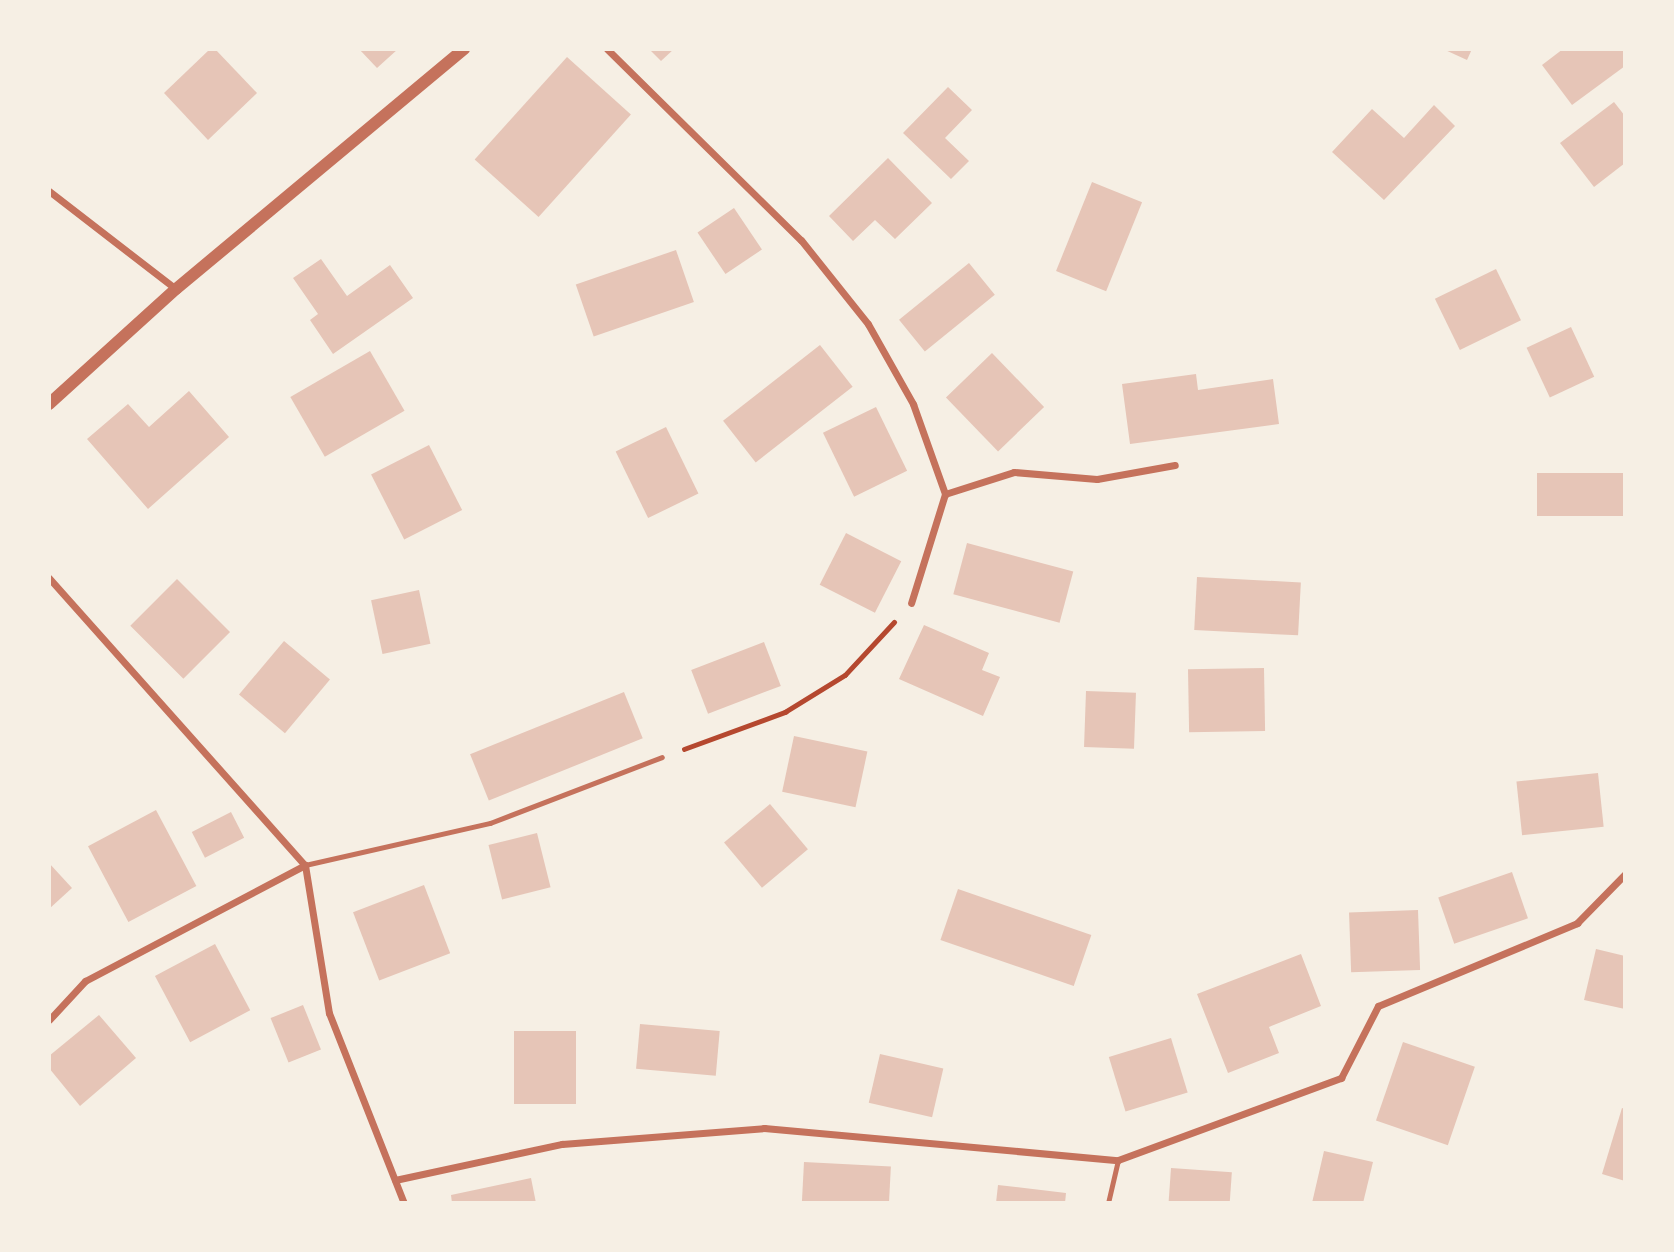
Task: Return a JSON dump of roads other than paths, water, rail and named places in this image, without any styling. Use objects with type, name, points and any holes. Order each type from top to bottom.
[{"type":"street","points":[[49,404],[176,289],[464,49]]},
{"type":"street","points":[[607,49],[801,240],[869,324],[913,404],[945,494],[911,603]]},
{"type":"street","points":[[49,191],[176,289]]},
{"type":"street","points":[[945,494],[1014,472],[1097,479],[1175,465]]},
{"type":"street","points":[[49,578],[305,864],[329,1013],[404,1203]]},
{"type":"street","points":[[49,1020],[85,981],[305,864]]},
{"type":"street","points":[[395,1180],[562,1144],[764,1128],[1118,1160],[1341,1078],[1378,1006],[1577,923],[1625,874]]},
{"type":"lane","points":[[305,864],[490,823],[662,757]]},
{"type":"lane","points":[[1108,1203],[1118,1160]]}]
